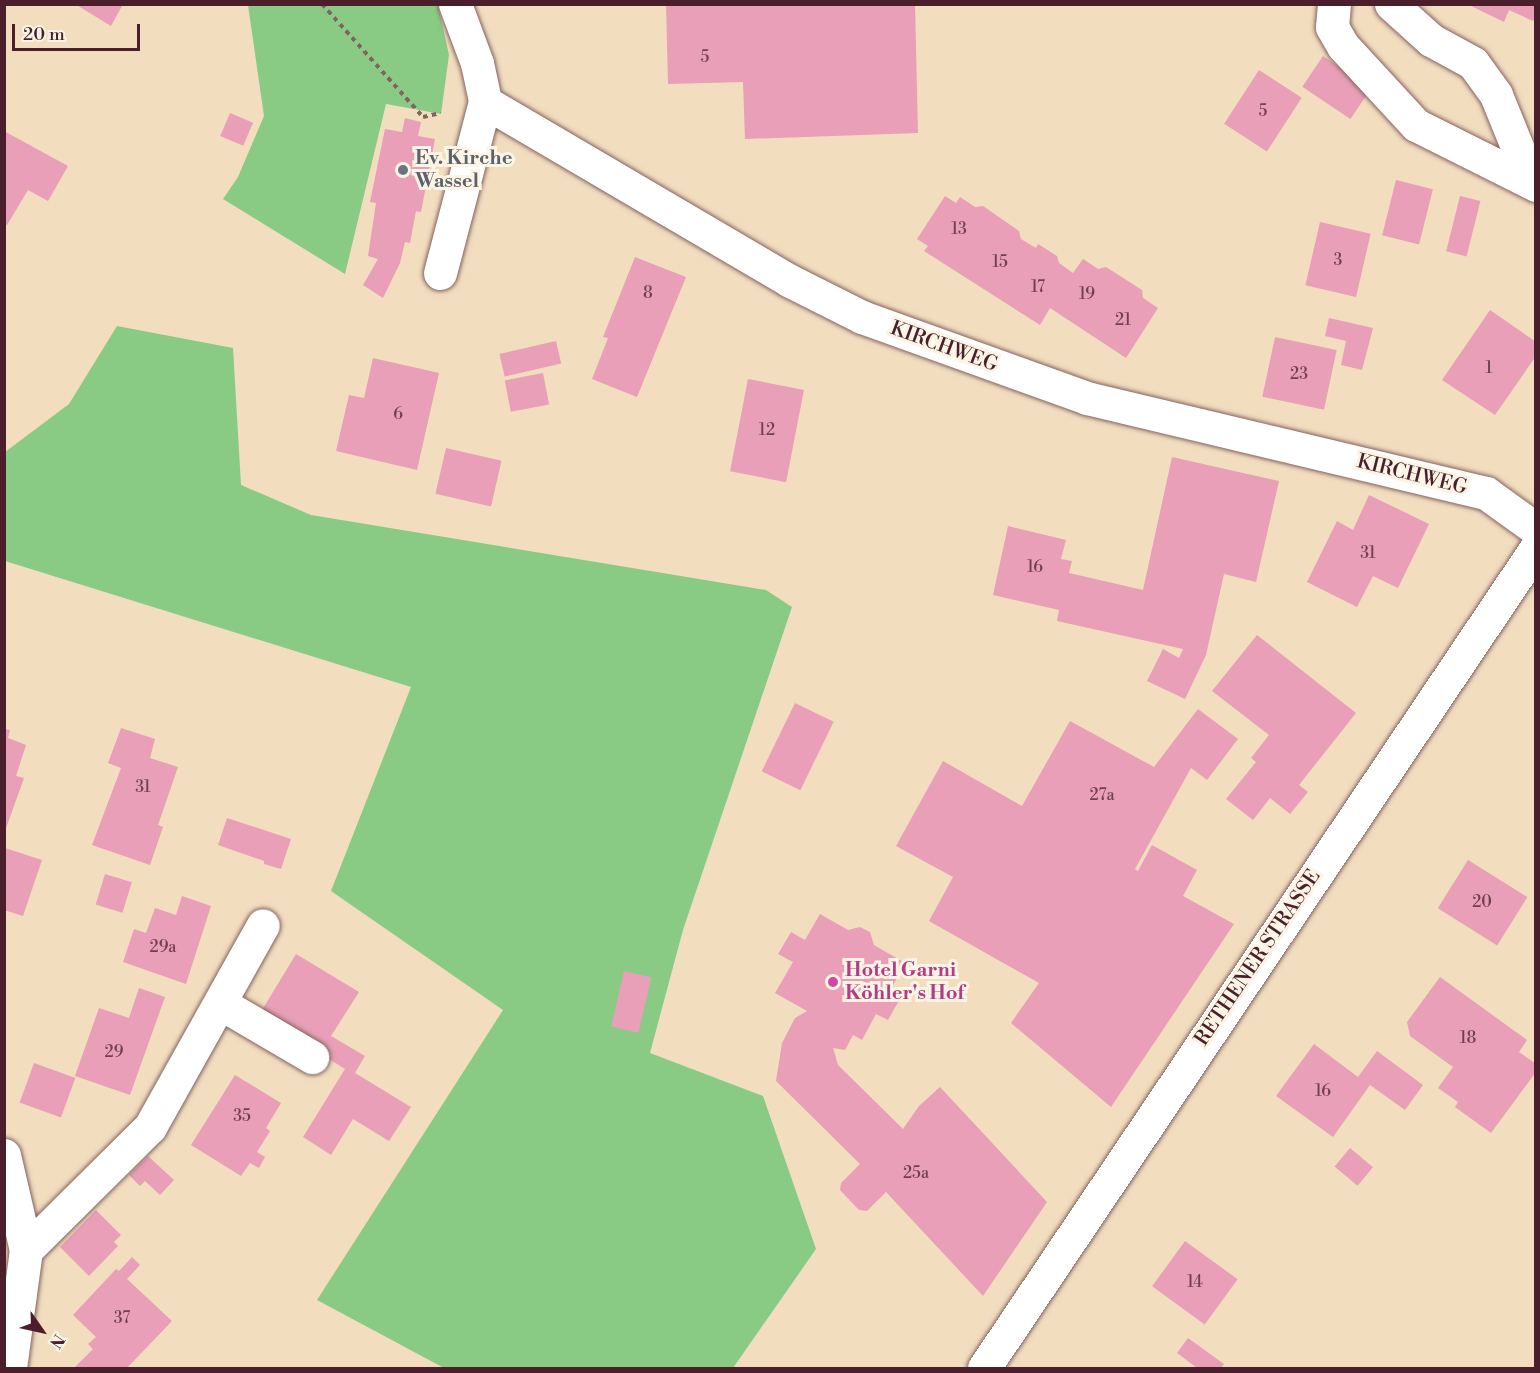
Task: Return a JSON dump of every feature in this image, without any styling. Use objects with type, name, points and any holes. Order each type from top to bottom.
[{"type":"street","points":[[440,273],[485,102],[477,63],[455,4]]},
{"type":"street","points":[[1334,4],[1332,27],[1343,46],[1416,125],[1533,183]]},
{"type":"street","points":[[1391,4],[1431,40],[1473,63],[1496,95],[1533,183]]},
{"type":"street","name":"KIRCHWEG","points":[[485,102],[790,281],[862,318],[1087,398],[1486,493],[1536,529]]},
{"type":"street","name":"RETHENER STRASSE","points":[[984,1368],[1536,548]]},
{"type":"street","points":[[26,1250],[150,1127],[263,925]]},
{"type":"street","points":[[220,1003],[312,1057]]},
{"type":"street","points":[[4,1155],[26,1250],[10,1368]]},
{"type":"path","points":[[322,4],[423,117],[485,102]]},
{"type":"green space","points":[[248,5],[438,5],[449,55],[441,114],[386,104],[345,274],[223,199],[238,177],[264,116]]},
{"type":"green space","points":[[117,326],[233,348],[241,485],[311,515],[766,590],[792,607],[683,930],[650,1053],[763,1096],[816,1249],[733,1368],[444,1368],[317,1300],[503,1010],[331,891],[411,687],[5,561],[5,452],[69,404]]},
{"type":"building","points":[[75,4],[123,4],[111,26]]},
{"type":"building","points":[[666,4],[915,4],[918,133],[745,139],[743,82],[668,84]]},
{"type":"building","points":[[1467,4],[1536,4],[1536,15],[1533,21],[1509,10],[1504,22]]},
{"type":"building","points":[[1323,56],[1371,88],[1350,119],[1302,87]]},
{"type":"building","points":[[1259,70],[1302,98],[1267,151],[1224,124]]},
{"type":"building","points":[[230,113],[253,123],[243,146],[220,136]]},
{"type":"building","name":"Ev. Kirche Wassel","points":[[405,118],[421,122],[418,136],[435,139],[421,212],[416,211],[410,243],[405,242],[400,263],[383,298],[363,285],[378,259],[368,256],[376,203],[370,202],[385,129],[402,132]]},
{"type":"building","points":[[4,131],[68,166],[48,201],[28,190],[7,225],[4,224]]},
{"type":"building","points":[[1396,180],[1433,189],[1419,244],[1382,235]]},
{"type":"building","points":[[945,196],[956,203],[960,197],[975,207],[983,206],[1019,231],[1021,239],[1036,248],[1038,244],[1057,256],[1059,263],[1073,273],[1083,259],[1098,269],[1106,267],[1142,290],[1143,298],[1158,308],[1126,358],[1050,308],[1040,325],[924,251],[928,246],[917,239]]},
{"type":"building","points":[[1460,196],[1480,201],[1467,256],[1446,251]]},
{"type":"building","points":[[1320,222],[1371,234],[1356,297],[1305,285]]},
{"type":"building","points":[[635,257],[686,277],[637,397],[592,379],[608,338],[603,337]]},
{"type":"building","points":[[1490,310],[1536,342],[1536,356],[1495,415],[1442,380]]},
{"type":"building","points":[[1329,318],[1373,328],[1362,370],[1341,365],[1346,341],[1325,336]]},
{"type":"building","points":[[1275,337],[1337,350],[1324,410],[1262,397]]},
{"type":"building","points":[[556,341],[561,363],[505,376],[499,354]]},
{"type":"building","points":[[373,358],[439,373],[417,470],[336,451],[349,395],[364,398]]},
{"type":"building","points":[[543,373],[549,404],[511,412],[505,380]]},
{"type":"building","points":[[748,379],[804,390],[786,482],[730,471]]},
{"type":"building","points":[[446,448],[502,461],[491,507],[435,494]]},
{"type":"building","points":[[1172,457],[1279,481],[1256,582],[1224,574],[1206,655],[1185,699],[1147,681],[1163,649],[1179,658],[1183,649],[1057,621],[1059,610],[993,595],[1008,526],[1066,540],[1061,559],[1072,561],[1069,573],[1143,590]]},
{"type":"building","points":[[1369,495],[1429,524],[1398,588],[1373,576],[1357,607],[1307,582],[1337,521],[1353,530]]},
{"type":"building","points":[[1257,635],[1356,713],[1299,785],[1308,792],[1290,814],[1270,798],[1253,820],[1226,799],[1256,762],[1251,758],[1269,735],[1212,691]]},
{"type":"building","points":[[795,703],[834,722],[800,790],[762,771]]},
{"type":"building","points":[[1198,709],[1238,739],[1207,780],[1191,768],[1135,869],[1138,871],[1152,845],[1197,870],[1183,896],[1234,924],[1111,1107],[1011,1023],[1039,983],[929,921],[953,877],[896,846],[943,761],[1022,806],[1070,721],[1154,767]]},
{"type":"building","points":[[121,728],[155,739],[150,758],[178,767],[158,825],[163,827],[150,865],[92,845],[121,768],[108,763]]},
{"type":"building","points":[[4,729],[10,730],[8,738],[26,745],[16,776],[24,778],[5,831]]},
{"type":"building","points":[[227,818],[291,839],[281,869],[218,845]]},
{"type":"building","points":[[5,848],[42,860],[23,916],[4,910]]},
{"type":"building","points":[[1468,860],[1527,897],[1497,945],[1438,908]]},
{"type":"building","points":[[105,874],[132,882],[122,913],[96,905]]},
{"type":"building","points":[[182,896],[211,906],[186,984],[123,962],[134,929],[146,933],[155,908],[176,915]]},
{"type":"building","points":[[820,914],[848,930],[860,927],[870,932],[874,945],[905,963],[890,991],[901,997],[888,1020],[876,1014],[862,1040],[853,1035],[845,1050],[833,1048],[838,1065],[903,1129],[919,1106],[940,1087],[1047,1202],[983,1296],[886,1192],[867,1211],[859,1210],[840,1190],[841,1183],[860,1164],[776,1081],[782,1043],[795,1018],[807,1011],[775,993],[793,962],[778,954],[791,932],[805,940]]},
{"type":"building","points":[[296,954],[359,992],[331,1036],[365,1056],[355,1073],[411,1107],[389,1141],[353,1119],[331,1155],[303,1137],[345,1069],[259,1015]]},
{"type":"building","points":[[624,971],[651,977],[638,1033],[611,1027]]},
{"type":"building","points":[[1440,977],[1527,1040],[1519,1052],[1536,1064],[1536,1072],[1491,1133],[1455,1107],[1458,1102],[1438,1088],[1453,1067],[1410,1036],[1407,1022]]},
{"type":"building","points":[[139,988],[165,997],[130,1095],[75,1076],[99,1008],[129,1018]]},
{"type":"building","points":[[1314,1044],[1358,1077],[1377,1051],[1423,1085],[1405,1110],[1370,1085],[1333,1137],[1276,1096]]},
{"type":"building","points":[[34,1063],[75,1078],[61,1118],[20,1102]]},
{"type":"building","points":[[235,1075],[281,1103],[266,1128],[270,1131],[257,1152],[265,1157],[259,1168],[250,1163],[241,1176],[191,1145]]},
{"type":"building","points":[[1350,1148],[1373,1167],[1358,1186],[1335,1166]]},
{"type":"building","points":[[148,1156],[174,1180],[160,1195],[145,1181],[140,1186],[129,1175]]},
{"type":"building","points":[[96,1210],[121,1235],[114,1242],[118,1246],[89,1276],[60,1247]]},
{"type":"building","points":[[1185,1241],[1238,1279],[1205,1325],[1152,1286]]},
{"type":"building","points":[[132,1257],[140,1265],[127,1279],[172,1321],[127,1368],[74,1368],[93,1349],[88,1344],[96,1337],[73,1315],[116,1269],[119,1271]]},
{"type":"building","points":[[1188,1338],[1224,1364],[1221,1368],[1197,1368],[1177,1353]]},
{"type":"place","name":"Ev. Kirche Wassel","points":[[403,170]]},
{"type":"place","name":"Hotel Garni Köhler's Hof","points":[[833,982]]}]
